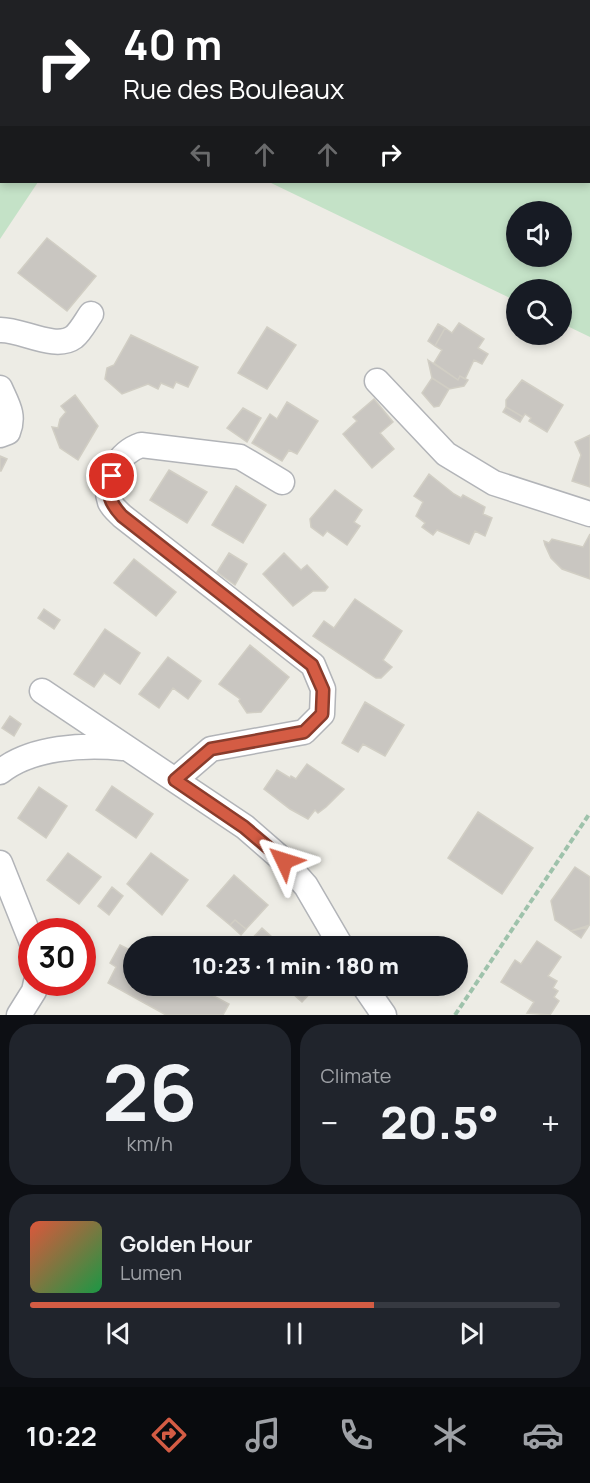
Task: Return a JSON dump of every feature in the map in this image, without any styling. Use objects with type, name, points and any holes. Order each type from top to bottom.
[{"type":"street","points":[[0,330],[13,330],[52,340],[66,340],[73,337],[91,314]]},
{"type":"street","points":[[377,381],[446,454],[494,483],[590,514]]},
{"type":"street","points":[[0,388],[10,409],[12,422],[8,432],[0,435]]},
{"type":"street","points":[[175,780],[211,749],[304,732],[322,714],[323,690],[312,665],[122,516],[110,503],[108,488],[116,464],[129,449],[141,445],[240,457],[282,482]]},
{"type":"street","points":[[42,691],[244,827],[284,861],[311,894],[335,936]]},
{"type":"street","points":[[0,772],[9,765],[31,756],[102,746],[125,749]]},
{"type":"street","points":[[0,863],[22,918]]},
{"type":"street","points":[[19,1015],[31,996]]},
{"type":"street","points":[[371,996],[384,1015]]},
{"type":"path","points":[[455,1015],[590,813]]},
{"type":"green space","points":[[0,183],[37,183],[0,239]]},
{"type":"green space","points":[[271,183],[590,183],[590,337],[572,328],[572,279],[506,279],[506,296]]},
{"type":"building","points":[[47,238],[96,276],[67,311],[18,273]]},
{"type":"building","points":[[459,323],[484,339],[478,348],[488,354],[482,364],[474,360],[465,379],[460,376],[458,380],[434,363],[442,350],[435,346],[445,328],[452,333]]},
{"type":"building","points":[[438,324],[445,328],[435,346],[428,341]]},
{"type":"building","points":[[267,327],[296,345],[267,389],[238,373]]},
{"type":"building","points":[[131,335],[198,367],[188,387],[176,382],[173,388],[161,383],[158,389],[148,384],[122,394],[105,379],[107,368],[114,365]]},
{"type":"building","points":[[428,360],[458,380],[460,376],[468,380],[464,386],[449,389],[432,378]]},
{"type":"building","points":[[432,378],[449,389],[439,406],[434,407],[422,393]]},
{"type":"building","points":[[522,380],[563,405],[547,432],[529,421],[531,418],[525,414],[523,417],[506,407],[506,400]]},
{"type":"building","points":[[75,395],[98,426],[78,460],[60,448],[52,427],[58,428],[60,419],[66,412],[61,406]]},
{"type":"building","points":[[374,399],[393,422],[380,433],[394,449],[372,468],[343,434],[357,421],[353,417]]},
{"type":"building","points":[[287,402],[318,421],[297,454],[289,450],[282,461],[252,443],[270,414],[277,419]]},
{"type":"building","points":[[506,407],[523,417],[520,422],[503,412]]},
{"type":"building","points":[[243,408],[261,418],[247,442],[227,428]]},
{"type":"building","points":[[590,435],[590,487],[572,481],[581,455],[575,442]]},
{"type":"building","points":[[0,456],[7,459],[1,471],[0,471]]},
{"type":"building","points":[[169,470],[207,492],[187,523],[150,500]]},
{"type":"building","points":[[429,474],[454,494],[461,498],[463,495],[485,507],[483,514],[492,518],[485,536],[475,531],[469,544],[437,530],[433,535],[422,527],[425,523],[416,516],[423,502],[414,496]]},
{"type":"building","points":[[236,486],[266,505],[243,543],[212,525]]},
{"type":"building","points":[[335,490],[362,510],[354,522],[360,526],[347,545],[327,531],[323,536],[311,527],[310,519]]},
{"type":"building","points":[[590,534],[590,579],[562,569],[551,558],[544,541],[549,543],[552,539],[583,547]]},
{"type":"building","points":[[229,553],[247,564],[235,585],[217,572]]},
{"type":"building","points":[[284,553],[301,570],[307,565],[328,587],[325,591],[313,591],[293,606],[263,574]]},
{"type":"building","points":[[134,559],[176,592],[156,616],[114,583]]},
{"type":"building","points":[[355,599],[402,631],[383,660],[392,667],[381,678],[376,678],[313,636],[324,621],[334,628]]},
{"type":"building","points":[[44,609],[60,620],[54,629],[38,618]]},
{"type":"building","points":[[105,629],[140,653],[120,684],[104,673],[94,687],[74,674]]},
{"type":"building","points":[[250,645],[289,677],[261,712],[247,713],[240,699],[219,684]]},
{"type":"building","points":[[168,657],[201,681],[188,699],[173,688],[159,708],[139,694]]},
{"type":"building","points":[[365,702],[404,725],[385,756],[363,744],[358,752],[342,743]]},
{"type":"building","points":[[10,716],[21,724],[14,736],[2,728]]},
{"type":"building","points":[[307,764],[344,789],[318,813],[315,810],[308,819],[290,809],[264,789],[277,770],[296,779]]},
{"type":"building","points":[[112,786],[153,814],[136,838],[96,810]]},
{"type":"building","points":[[39,787],[67,806],[46,838],[18,818]]},
{"type":"building","points":[[478,812],[533,848],[502,894],[448,858]]},
{"type":"building","points":[[68,853],[101,877],[79,904],[47,880]]},
{"type":"building","points":[[151,853],[188,880],[162,915],[127,884]]},
{"type":"building","points":[[575,867],[590,877],[590,925],[571,931],[555,920],[551,901]]},
{"type":"building","points":[[234,875],[268,905],[246,929],[235,920],[230,925],[207,906]]},
{"type":"building","points":[[112,887],[123,896],[109,915],[98,906]]},
{"type":"building","points":[[235,920],[246,929],[241,935],[230,925]]},
{"type":"building","points":[[588,927],[581,938],[571,931]]},
{"type":"building","points":[[262,928],[271,936],[254,936]]},
{"type":"building","points":[[537,941],[561,957],[548,976],[557,981],[553,988],[558,991],[554,997],[559,1001],[550,1015],[527,1013],[534,1002],[501,982],[515,960],[521,964]]},
{"type":"building","points":[[120,945],[123,946],[123,991],[108,983],[116,967],[110,963]]},
{"type":"building","points":[[132,996],[214,996],[229,1004],[223,1015],[166,1015]]},
{"type":"building","points":[[295,996],[308,996],[302,1002]]},
{"type":"route","points":[[112,476],[108,488],[110,503],[122,516],[312,665],[323,690],[322,714],[304,732],[211,749],[175,780],[244,827],[284,861]]}]
